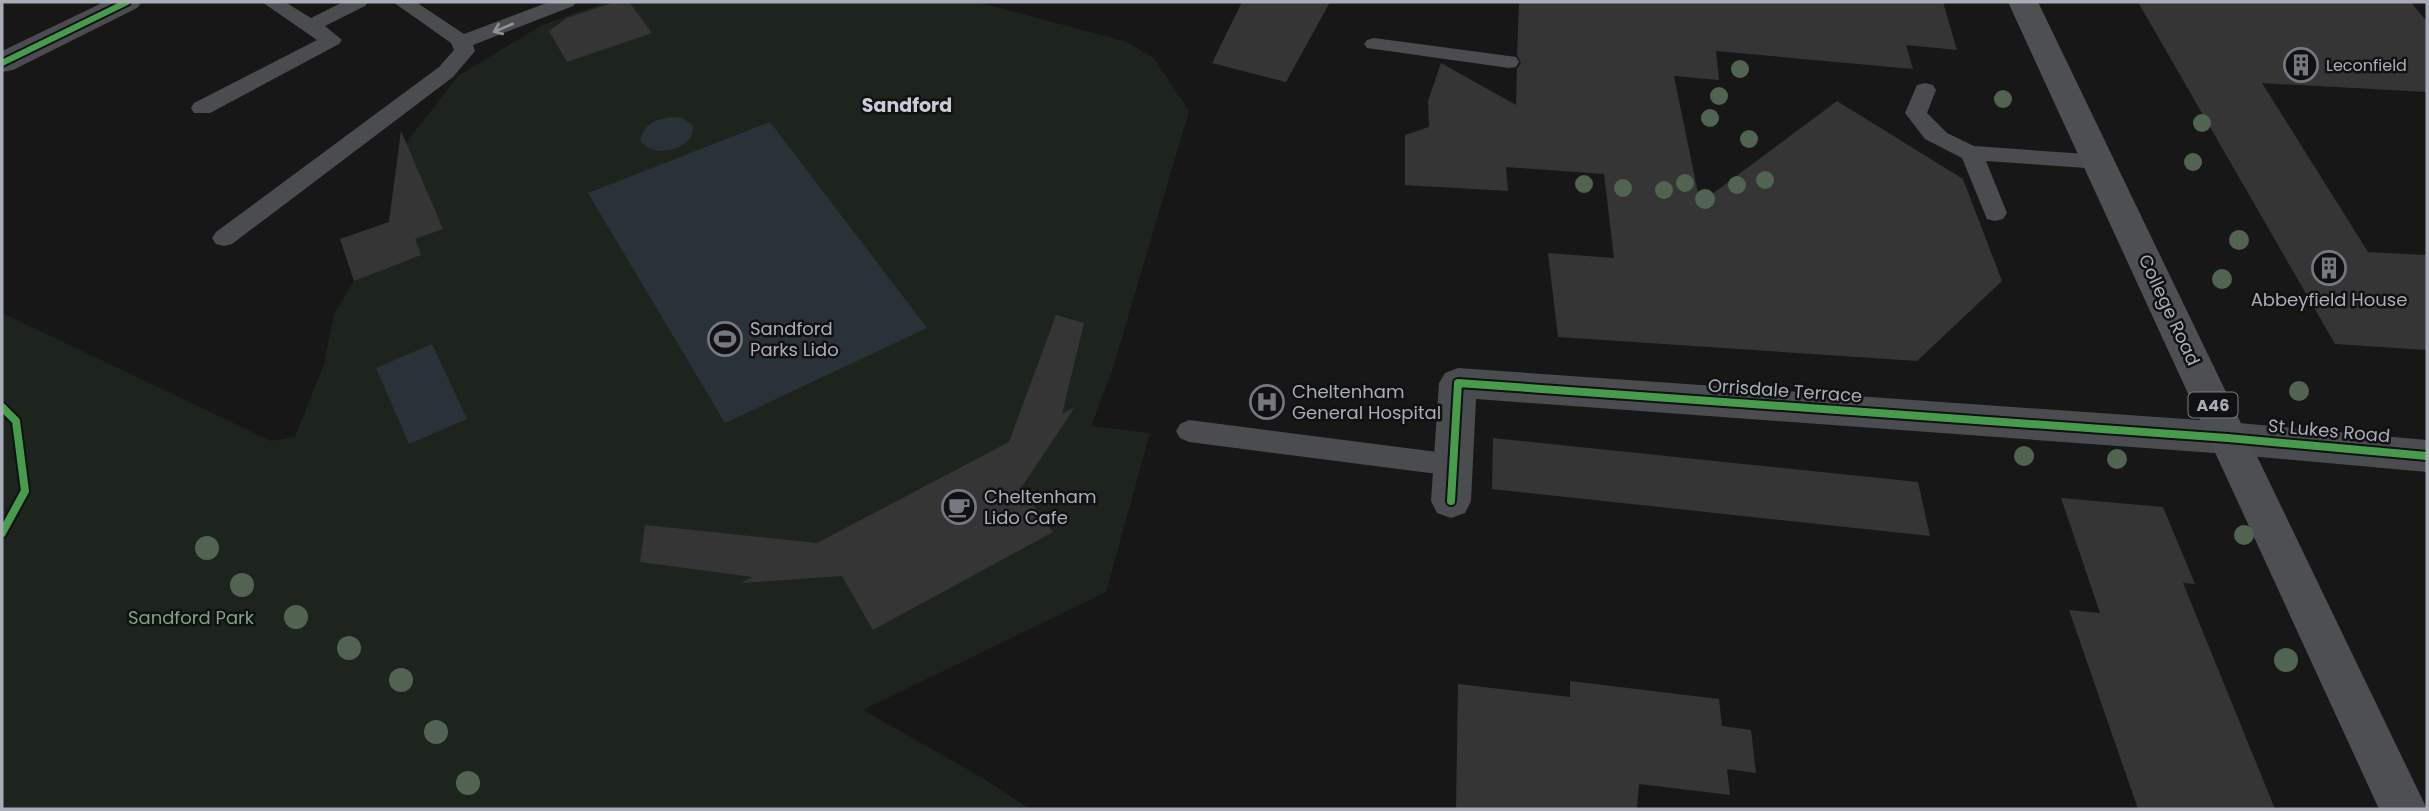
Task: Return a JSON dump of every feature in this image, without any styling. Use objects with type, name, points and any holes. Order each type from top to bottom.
[{"type":"main road","name":"College Road","points":[[2023,2],[2403,809]]},
{"type":"street","points":[[2,63],[127,2]]},
{"type":"street","name":"Orrisdale Terrace","points":[[1452,483],[1458,383],[2228,438]]},
{"type":"street","name":"St Lukes Road","points":[[2228,438],[2427,456]]},
{"type":"lane","points":[[202,108],[332,40],[272,2]]},
{"type":"lane","points":[[310,26],[358,2]]},
{"type":"lane","points":[[224,237],[446,72],[466,51],[460,40],[402,2]]},
{"type":"lane","points":[[460,40],[484,36],[566,2]]},
{"type":"lane","points":[[1374,44],[1509,62]]},
{"type":"lane","points":[[1925,90],[1916,113],[1924,128],[1938,139],[1971,153],[2099,162]]},
{"type":"lane","points":[[1971,153],[1996,213]]},
{"type":"lane","points":[[1189,431],[1452,483]]},
{"type":"green space","name":"Sandford Parks Lido","points":[[607,2],[978,2],[1127,42],[1154,58],[1189,111],[1112,371],[1091,426],[1150,433],[1106,592],[863,710],[981,777],[1030,809],[2,809],[2,313],[271,441],[295,437],[324,364],[334,314],[354,281],[340,239],[389,222],[393,193],[406,143],[458,76],[542,25]]},
{"type":"shaded area","points":[[682,118],[693,125],[688,141],[681,146],[663,151],[654,150],[640,140],[645,129],[653,122]]},
{"type":"shaded area","points":[[770,122],[927,328],[725,423],[588,193]]},
{"type":"shaded area","points":[[432,344],[467,419],[409,444],[376,368]]},
{"type":"building","points":[[615,2],[629,2],[652,33],[567,62],[549,31],[567,18]]},
{"type":"building","points":[[1242,2],[1330,2],[1286,82],[1212,63]]},
{"type":"building","points":[[1519,2],[1943,2],[1957,50],[1906,45],[1913,69],[1716,51],[1719,80],[1674,76],[1700,203],[1837,101],[1963,179],[2002,281],[1917,361],[1558,337],[1548,253],[1614,258],[1604,174],[1506,167],[1508,191],[1405,185],[1405,135],[1429,127],[1428,101],[1441,63],[1516,105],[1517,69],[1521,63],[1517,55]]},
{"type":"building","points":[[2138,2],[2411,2],[2427,22],[2427,92],[2262,83],[2368,252],[2427,255],[2427,350],[2335,344]]},
{"type":"building","points":[[401,131],[443,229],[415,239],[421,255],[354,281],[340,239],[389,222]]},
{"type":"building","name":"Cheltenham Lido Cafe","points":[[1056,315],[1084,323],[1062,414],[1075,407],[1021,488],[1053,532],[873,630],[842,576],[741,583],[752,577],[640,562],[645,525],[817,543],[1009,442]]},
{"type":"building","points":[[1493,438],[1918,482],[1930,536],[1492,489]]},
{"type":"building","points":[[2061,498],[2163,507],[2195,584],[2183,583],[2275,809],[2138,809],[2069,610],[2100,613]]},
{"type":"building","points":[[1570,681],[1719,699],[1722,726],[1751,730],[1756,773],[1727,769],[1730,795],[1639,784],[1637,809],[1456,809],[1458,684],[1570,697]]},
{"type":"cycle path","points":[[2,63],[127,2]]},
{"type":"cycle path","points":[[1451,501],[1458,383],[2228,438],[2427,456]]},
{"type":"cycle path","points":[[2,407],[16,421],[25,491],[2,533]]},
{"type":"place","name":"Leconfield","points":[[2301,65]]},
{"type":"place","name":"Abbeyfield House","points":[[2329,268]]},
{"type":"place","name":"Sandford Parks Lido","points":[[725,339]]},
{"type":"place","name":"Cheltenham General Hospital","points":[[1267,402]]},
{"type":"place","name":"Cheltenham Lido Cafe","points":[[959,507]]},
{"type":"district","name":"Sandford","points":[[907,105]]},
{"type":"park label","name":"Sandford Park","points":[[191,618]]}]
